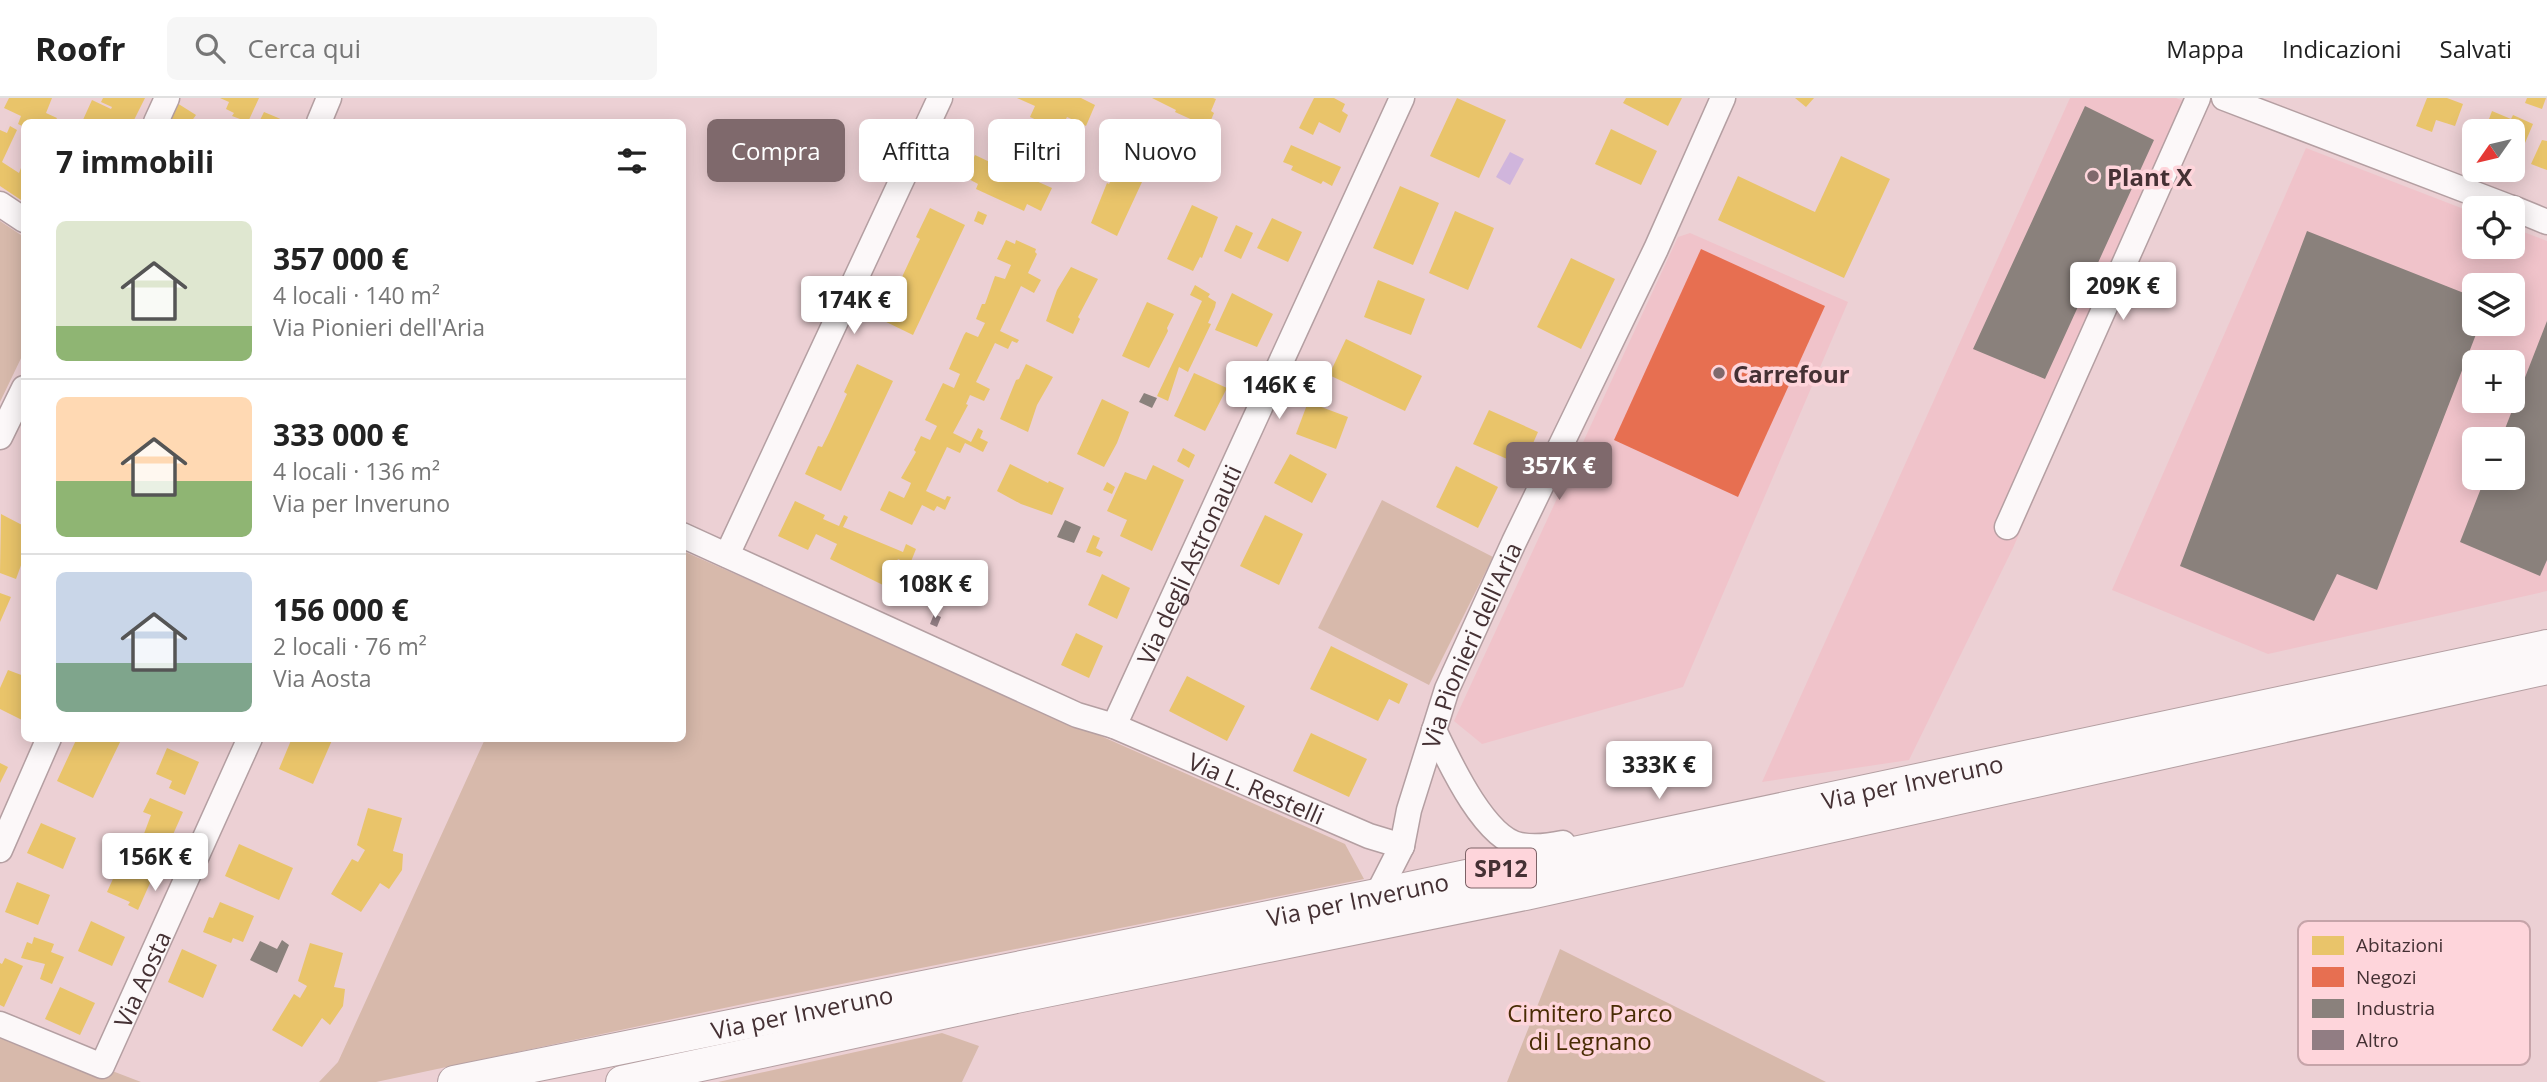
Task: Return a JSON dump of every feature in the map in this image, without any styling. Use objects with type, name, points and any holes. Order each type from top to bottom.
[{"type":"main road","name":"Via per Inveruno","points":[[454,1082],[1377,895],[2547,646]]},
{"type":"main road","name":"Via per Inveruno","points":[[622,1082],[1016,997],[1525,894],[2547,668]]},
{"type":"street","points":[[157,119],[167,98]]},
{"type":"street","points":[[319,119],[329,98]]},
{"type":"street","points":[[727,555],[940,98]]},
{"type":"street","name":"Via degli Astronauti","points":[[1114,726],[1402,98]]},
{"type":"street","name":"Via Pionieri dell'Aria","points":[[1377,895],[1402,846],[1409,810],[1447,689],[1520,530],[1656,249],[1723,98]]},
{"type":"street","points":[[2007,527],[2198,98]]},
{"type":"street","points":[[2224,98],[2481,196]]},
{"type":"street","points":[[0,204],[21,218]]},
{"type":"street","points":[[2525,213],[2547,222]]},
{"type":"street","points":[[0,437],[21,394]]},
{"type":"street","name":"Via L. Restelli","points":[[686,537],[1077,715],[1114,726],[1369,836],[1402,846]]},
{"type":"street","points":[[1434,730],[1467,796],[1495,829],[1517,845],[1545,847],[1874,781],[1918,780]]},
{"type":"street","points":[[0,850],[47,742]]},
{"type":"street","name":"Via Aosta","points":[[0,1024],[102,1066],[248,742]]},
{"type":"shaded area","points":[[2070,98],[2176,98],[2202,109],[2013,548],[1909,760],[1762,782]]},
{"type":"shaded area","points":[[2306,148],[2462,208],[2462,259],[2525,259],[2525,233],[2547,241],[2547,591],[2268,654],[2112,590]]},
{"type":"shaded area","points":[[1510,152],[1524,159],[1510,185],[1496,177]]},
{"type":"shaded area","points":[[1690,233],[1848,302],[1683,687],[1482,744],[1454,721],[1678,237]]},
{"type":"green space","points":[[0,221],[21,235],[21,358],[0,402]]},
{"type":"green space","points":[[1382,500],[1493,557],[1429,685],[1318,628]]},
{"type":"green space","points":[[686,552],[1345,844],[1364,879],[762,1000],[376,1082],[319,1082],[338,1062],[484,742],[686,742]]},
{"type":"green space","name":"Cimitero Parco di Legnano","points":[[1560,949],[1826,1082],[1507,1082]]},
{"type":"green space","points":[[0,1028],[141,1082],[0,1082]]},
{"type":"green space","points":[[942,1033],[979,1046],[962,1082],[718,1082]]},
{"type":"building: Abitazioni","points":[[9,98],[52,98],[46,113],[57,118],[21,119],[21,126],[18,124],[21,116],[4,108]]},
{"type":"building: Abitazioni","points":[[103,98],[145,98],[134,119],[83,119],[92,100],[111,109],[112,107],[101,102]]},
{"type":"building: Abitazioni","points":[[220,98],[259,98],[249,119],[232,116],[234,113],[226,109],[229,102]]},
{"type":"building: Abitazioni","points":[[1017,98],[1081,98],[1095,105],[1086,126],[1085,119],[1034,119],[1030,117],[1035,106]]},
{"type":"building: Abitazioni","points":[[1152,98],[1216,99],[1211,111],[1214,113],[1211,119],[1190,119],[1175,112],[1176,110]]},
{"type":"building: Abitazioni","points":[[1314,98],[1334,98],[1345,104],[1342,111],[1348,115],[1340,133],[1319,122],[1313,135],[1299,128]]},
{"type":"building: Abitazioni","points":[[1457,98],[1506,120],[1479,178],[1430,156]]},
{"type":"building: Abitazioni","points":[[1626,98],[1682,98],[1668,126],[1623,103]]},
{"type":"building: Abitazioni","points":[[1795,98],[1814,98],[1806,107]]},
{"type":"building: Abitazioni","points":[[2427,98],[2447,98],[2463,104],[2455,126],[2436,120],[2432,132],[2416,126]]},
{"type":"building: Abitazioni","points":[[2527,98],[2546,98],[2542,109],[2525,103]]},
{"type":"building: Abitazioni","points":[[177,103],[196,115],[193,119],[170,119]]},
{"type":"building: Abitazioni","points":[[2492,111],[2511,119],[2489,119]]},
{"type":"building: Abitazioni","points":[[264,112],[280,119],[260,119]]},
{"type":"building: Abitazioni","points":[[2525,120],[2533,124],[2525,143]]},
{"type":"building: Abitazioni","points":[[10,126],[17,130],[2,162],[19,173],[21,168],[21,200],[0,186],[0,130],[7,133]]},
{"type":"building: Abitazioni","points":[[1611,129],[1657,151],[1641,185],[1595,164]]},
{"type":"building: Abitazioni","points":[[2542,140],[2547,141],[2547,170],[2531,164]]},
{"type":"building: Abitazioni","points":[[1291,145],[1341,167],[1332,186],[1323,181],[1321,184],[1291,170],[1293,166],[1283,162]]},
{"type":"building: Abitazioni","points":[[975,155],[988,161],[988,182],[1038,182],[1052,188],[1041,211],[1027,204],[1024,211],[976,189],[978,184],[974,182]]},
{"type":"building: Abitazioni","points":[[1841,156],[1890,179],[1844,278],[1718,220],[1738,176],[1815,212]]},
{"type":"building: Abitazioni","points":[[1142,182],[1117,236],[1091,223],[1107,183]]},
{"type":"building: Abitazioni","points":[[1400,186],[1439,203],[1413,265],[1373,248]]},
{"type":"building: Abitazioni","points":[[1192,205],[1218,217],[1202,258],[1200,257],[1193,271],[1167,259]]},
{"type":"building: Abitazioni","points":[[930,208],[965,225],[913,335],[878,318],[891,290],[895,292],[920,239],[916,237]]},
{"type":"building: Abitazioni","points":[[978,211],[987,215],[983,225],[974,221]]},
{"type":"building: Abitazioni","points":[[1455,211],[1494,228],[1468,290],[1429,273]]},
{"type":"building: Abitazioni","points":[[1272,218],[1302,232],[1288,262],[1257,248]]},
{"type":"building: Abitazioni","points":[[1236,225],[1253,233],[1241,259],[1224,251]]},
{"type":"building: Abitazioni","points":[[1006,240],[1015,244],[1016,240],[1036,249],[1037,254],[1028,273],[1041,280],[1034,293],[1021,286],[1000,331],[1019,340],[1017,343],[1012,341],[1008,349],[995,343],[976,382],[990,389],[984,401],[970,395],[966,404],[968,405],[953,433],[971,442],[978,428],[983,431],[980,438],[988,442],[983,452],[965,443],[960,453],[947,447],[926,491],[945,500],[947,496],[951,497],[945,510],[937,506],[934,511],[922,505],[912,525],[880,510],[889,491],[904,498],[909,488],[911,483],[901,478],[916,452],[914,450],[921,436],[930,440],[937,426],[925,420],[943,383],[954,388],[960,374],[949,369],[964,335],[966,332],[978,337],[985,323],[976,319],[982,304],[985,304],[995,276],[1005,279],[1011,265],[997,259]]},
{"type":"building: Abitazioni","points":[[1571,258],[1615,279],[1581,349],[1537,327]]},
{"type":"building: Abitazioni","points":[[1071,267],[1098,279],[1078,317],[1080,319],[1073,334],[1046,321],[1057,290]]},
{"type":"building: Abitazioni","points":[[1378,280],[1425,299],[1411,335],[1364,317]]},
{"type":"building: Abitazioni","points":[[1195,285],[1210,294],[1208,297],[1216,302],[1215,307],[1208,323],[1211,324],[1188,372],[1179,367],[1168,401],[1157,396],[1202,301],[1190,295]]},
{"type":"building: Abitazioni","points":[[1232,293],[1273,314],[1257,347],[1215,330]]},
{"type":"building: Abitazioni","points":[[1147,302],[1174,314],[1149,368],[1122,356]]},
{"type":"building: Abitazioni","points":[[1346,339],[1422,376],[1405,411],[1329,375]]},
{"type":"building: Abitazioni","points":[[857,364],[893,381],[841,491],[805,474],[818,446],[822,447],[829,433]]},
{"type":"building: Abitazioni","points":[[1026,364],[1053,377],[1037,405],[1028,432],[1000,419],[1016,380]]},
{"type":"building: Abitazioni","points":[[1194,373],[1227,388],[1205,431],[1174,416]]},
{"type":"building: Abitazioni","points":[[1102,399],[1129,412],[1104,467],[1077,454]]},
{"type":"building: Abitazioni","points":[[1308,402],[1348,417],[1336,449],[1296,434]]},
{"type":"building: Abitazioni","points":[[1489,410],[1538,432],[1523,466],[1473,444]]},
{"type":"building: Abitazioni","points":[[1183,448],[1195,455],[1189,468],[1177,461]]},
{"type":"building: Abitazioni","points":[[1290,454],[1327,474],[1312,503],[1274,483]]},
{"type":"building: Abitazioni","points":[[1010,464],[1064,488],[1052,515],[1021,504],[997,491]]},
{"type":"building: Abitazioni","points":[[1153,465],[1184,480],[1152,551],[1120,536],[1127,520],[1107,511],[1125,472],[1146,480]]},
{"type":"building: Abitazioni","points":[[1456,466],[1498,487],[1478,528],[1436,507]]},
{"type":"building: Abitazioni","points":[[1107,482],[1115,487],[1112,494],[1103,490]]},
{"type":"building: Abitazioni","points":[[795,501],[825,515],[823,519],[839,526],[844,515],[848,517],[843,527],[903,552],[906,544],[916,549],[910,564],[898,559],[885,586],[830,559],[837,544],[816,534],[808,550],[778,536]]},
{"type":"building: Abitazioni","points":[[1,514],[21,524],[21,565],[16,579],[0,573]]},
{"type":"building: Abitazioni","points":[[1265,515],[1303,534],[1279,585],[1240,566]]},
{"type":"building: Abitazioni","points":[[1093,535],[1100,538],[1096,548],[1103,552],[1100,557],[1086,552]]},
{"type":"building: Abitazioni","points":[[1102,574],[1130,588],[1117,619],[1088,605]]},
{"type":"building: Abitazioni","points":[[0,593],[11,597],[0,622]]},
{"type":"building: Abitazioni","points":[[1076,633],[1103,646],[1089,678],[1061,665]]},
{"type":"building: Abitazioni","points":[[1331,646],[1408,684],[1399,704],[1389,699],[1378,721],[1310,689]]},
{"type":"building: Abitazioni","points":[[8,670],[21,675],[21,720],[0,709],[0,688]]},
{"type":"building: Abitazioni","points":[[1187,676],[1245,706],[1227,741],[1169,711]]},
{"type":"building: Abitazioni","points":[[1311,733],[1367,759],[1349,797],[1293,771]]},
{"type":"building: Abitazioni","points":[[75,742],[120,742],[93,798],[57,781]]},
{"type":"building: Abitazioni","points":[[290,742],[331,742],[313,784],[279,769]]},
{"type":"building: Abitazioni","points":[[167,748],[199,762],[185,795],[169,788],[172,781],[156,774]]},
{"type":"building: Abitazioni","points":[[0,763],[8,767],[0,783]]},
{"type":"building: Abitazioni","points":[[150,798],[183,812],[163,857],[139,847],[151,815],[143,812]]},
{"type":"building: Abitazioni","points":[[368,808],[402,818],[393,851],[403,854],[402,870],[389,889],[380,883],[361,912],[331,894],[352,859],[358,862],[365,850],[357,845]]},
{"type":"building: Abitazioni","points":[[41,823],[76,838],[63,869],[27,853]]},
{"type":"building: Abitazioni","points":[[239,844],[293,868],[279,900],[225,876]]},
{"type":"building: Abitazioni","points":[[122,859],[154,874],[138,910],[128,905],[130,902],[107,892]]},
{"type":"building: Abitazioni","points":[[17,882],[50,895],[38,925],[5,912]]},
{"type":"building: Abitazioni","points":[[220,902],[254,916],[243,942],[233,938],[231,943],[203,932],[209,917],[213,918]]},
{"type":"building: Abitazioni","points":[[91,921],[125,937],[112,966],[78,951]]},
{"type":"building: Abitazioni","points":[[34,937],[54,944],[51,952],[64,957],[52,984],[40,979],[45,964],[21,958],[27,942],[32,944]]},
{"type":"building: Abitazioni","points":[[310,943],[343,953],[334,987],[345,989],[343,1006],[330,1025],[322,1018],[302,1047],[272,1030],[294,994],[300,998],[307,986],[298,981]]},
{"type":"building: Abitazioni","points":[[182,949],[217,965],[203,998],[168,982]]},
{"type":"building: Abitazioni","points":[[5,958],[23,966],[4,1007],[0,1005],[0,963],[2,964]]},
{"type":"building: Abitazioni","points":[[60,987],[95,1003],[80,1035],[45,1019]]},
{"type":"building: Negozi","name":"Carrefour","points":[[1701,249],[1825,306],[1738,497],[1614,440]]},
{"type":"building: Industria","points":[[2085,106],[2154,140],[2045,379],[1973,349]]},
{"type":"building: Industria","points":[[2307,231],[2462,292],[2462,336],[2475,336],[2470,350],[2462,350],[2462,370],[2377,590],[2337,574],[2314,621],[2180,566]]},
{"type":"building: Industria","points":[[2547,321],[2547,560],[2540,576],[2460,542],[2480,490],[2525,490],[2525,427],[2506,427],[2511,413],[2525,413],[2525,377]]},
{"type":"building: Industria","points":[[1144,393],[1157,398],[1152,408],[1139,402]]},
{"type":"building: Industria","points":[[1065,520],[1081,527],[1074,543],[1057,537]]},
{"type":"building: Industria","points":[[282,940],[289,945],[277,973],[250,960],[260,941],[277,949]]},
{"type":"building: Altro","points":[[934,614],[941,617],[937,627],[930,624]]},
{"type":"place","name":"Plant X","points":[[2093,176]]},
{"type":"place","name":"Carrefour","points":[[1719,373]]}]
